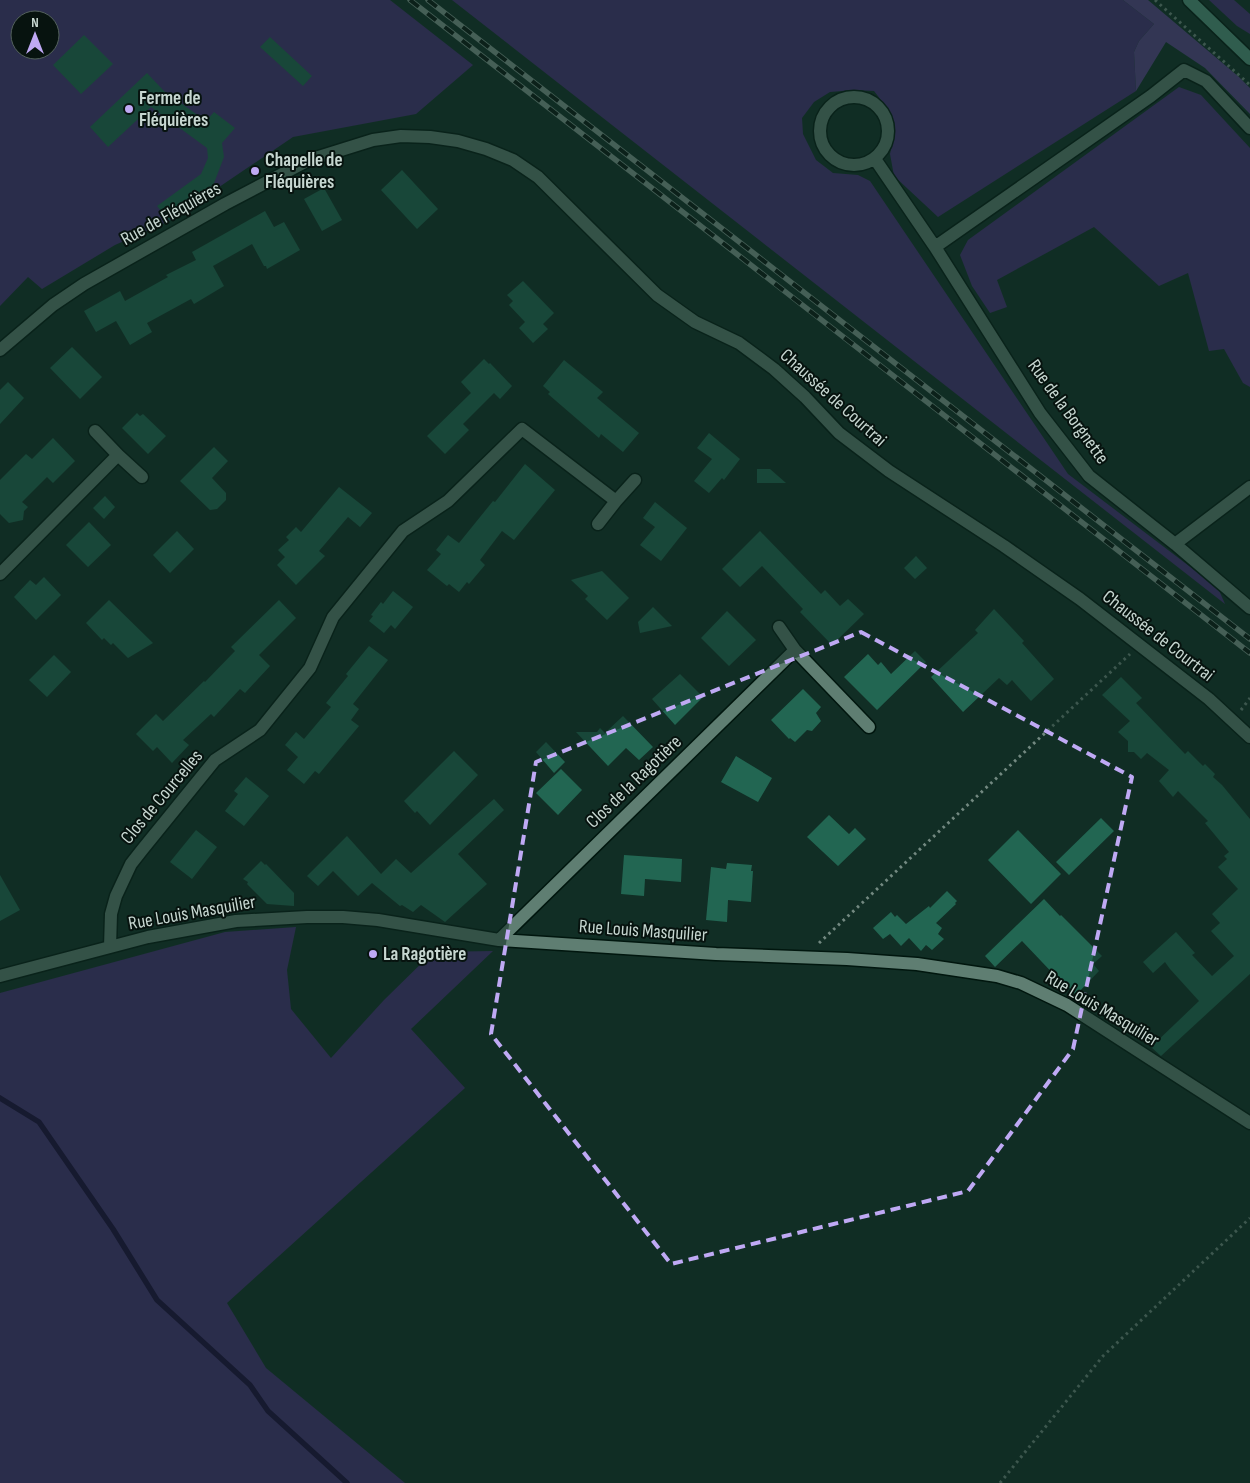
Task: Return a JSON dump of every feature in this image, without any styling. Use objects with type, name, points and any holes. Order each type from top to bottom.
[{"type":"main road","points":[[1189,0],[1250,59]]},
{"type":"street","points":[[935,247],[1151,96],[1184,70],[1206,81],[1250,128]]},
{"type":"street","points":[[848,97],[861,97],[874,103],[884,113],[889,130],[886,145],[875,159],[863,165],[850,166],[835,160],[826,151],[820,138],[820,122],[825,112],[836,102],[848,97]]},
{"type":"street","name":"Chaussée de Courtrai","points":[[376,139],[401,136],[430,137],[458,141],[486,149],[513,160],[538,177],[657,295],[695,322],[739,342],[774,369],[839,433],[867,455],[1004,546],[1072,594],[1209,698],[1250,737]]},
{"type":"street","name":"Rue de Fléquières","points":[[0,350],[53,305],[84,284],[226,204],[309,160],[376,139]]},
{"type":"street","name":"Rue de la Borgnette","points":[[875,159],[935,247],[1040,413],[1089,476],[1175,544],[1250,608]]},
{"type":"street","name":"Clos de Courcelles","points":[[110,947],[111,914],[116,896],[131,864],[215,760],[260,730],[310,668],[333,617],[403,531],[448,501],[522,429],[616,502]]},
{"type":"street","points":[[95,431],[142,477]]},
{"type":"street","points":[[0,574],[118,455]]},
{"type":"street","points":[[598,524],[635,480]]},
{"type":"street","points":[[1175,544],[1250,487]]},
{"type":"street","points":[[778,627],[795,650],[868,727]]},
{"type":"street","name":"Clos de la Ragotière","points":[[499,940],[795,650]]},
{"type":"street","name":"Rue Louis Masquilier","points":[[0,976],[148,937],[236,920],[307,917],[343,917],[378,920],[499,940],[716,954],[809,957],[917,964],[981,973],[1021,983],[1067,1006],[1250,1123]]},
{"type":"path","points":[[1156,0],[1250,85]]},
{"type":"path","points":[[809,957],[815,946],[1140,645]]},
{"type":"path","points":[[1000,1483],[1102,1356],[1250,1218]]},
{"type":"highlighted area","points":[[861,632],[1132,777],[1073,1049],[968,1191],[671,1264],[491,1034],[536,762]]},
{"type":"shaded area","points":[[0,0],[390,0],[473,65],[416,114],[293,137],[169,221],[115,245],[42,289],[28,277],[0,306]]},
{"type":"shaded area","points":[[452,0],[1123,0],[1154,24],[1139,41],[1134,52],[1136,91],[938,217],[894,176],[890,154],[894,135],[891,113],[874,91],[830,92],[814,102],[802,118],[803,134],[816,160],[833,173],[858,175],[870,181],[1068,474],[1218,588],[1225,604]]},
{"type":"shaded area","points":[[1123,0],[1148,0],[1239,77],[1250,88],[1250,114],[1205,68],[1166,42],[1136,91],[1134,52],[1139,41],[1154,24]]},
{"type":"shaded area","points":[[1209,0],[1234,0],[1250,14],[1250,34],[1237,26]]},
{"type":"shaded area","points":[[1179,87],[1201,95],[1250,148],[1250,387],[1243,383],[1224,349],[1209,351],[1188,273],[1159,286],[1094,227],[997,280],[1007,307],[990,313],[972,286],[960,255],[968,240]]},
{"type":"shaded area","points":[[296,927],[287,970],[291,1009],[331,1058],[384,1000],[433,952],[493,951],[411,1029],[465,1088],[227,1303],[266,1368],[405,1483],[0,1483],[0,993],[225,932]]},
{"type":"building","points":[[84,35],[113,64],[81,94],[53,65]]},
{"type":"building","points":[[270,37],[312,76],[303,86],[260,47]]},
{"type":"building","name":"Ferme de Fléquières","points":[[147,73],[164,91],[206,121],[214,112],[235,128],[222,143],[224,157],[211,191],[169,220],[157,206],[201,174],[208,158],[207,148],[151,107],[108,147],[90,127]]},
{"type":"building","points":[[402,170],[438,209],[417,229],[381,190]]},
{"type":"building","points":[[324,188],[342,220],[322,231],[304,199]]},
{"type":"building","points":[[265,211],[274,227],[284,222],[300,250],[267,269],[252,244],[213,266],[224,286],[194,304],[191,299],[147,323],[152,332],[130,345],[116,321],[96,332],[84,311],[120,291],[125,301],[168,277],[166,275],[196,260],[192,252]]},
{"type":"building","points":[[523,281],[554,313],[543,324],[548,329],[533,343],[519,328],[525,322],[509,305],[513,301],[507,295]]},
{"type":"building","points":[[72,347],[102,377],[80,399],[50,368]]},
{"type":"building","points":[[484,359],[512,386],[500,399],[494,393],[463,424],[469,430],[445,454],[427,436],[471,393],[461,382]]},
{"type":"building","points":[[564,360],[603,392],[597,398],[639,433],[623,452],[601,434],[599,438],[548,394],[550,392],[543,386]]},
{"type":"building","points":[[8,382],[24,398],[0,424],[0,390]]},
{"type":"building","points":[[137,413],[140,416],[143,414],[166,436],[148,454],[122,428]]},
{"type":"building","points":[[709,433],[740,459],[724,480],[722,478],[709,493],[694,481],[712,459],[697,448]]},
{"type":"building","points":[[53,438],[75,461],[53,483],[47,477],[22,502],[28,507],[24,511],[23,520],[9,523],[0,514],[0,480],[26,454],[32,459]]},
{"type":"building","points":[[214,447],[228,461],[212,478],[226,493],[226,500],[217,509],[210,510],[180,481]]},
{"type":"building","points":[[525,464],[555,490],[514,540],[502,531],[480,560],[485,565],[469,584],[467,582],[459,592],[449,584],[447,586],[427,570],[441,554],[436,550],[448,535],[459,543]]},
{"type":"building","points":[[757,469],[770,469],[786,483],[757,483]]},
{"type":"building","points":[[339,487],[372,513],[360,527],[348,517],[319,551],[325,556],[296,585],[277,565],[285,557],[278,550],[289,540],[286,537],[296,527],[301,532]]},
{"type":"building","points":[[105,496],[115,507],[104,519],[93,508]]},
{"type":"building","points":[[655,502],[687,528],[661,561],[640,545],[655,527],[643,518]]},
{"type":"building","points":[[89,522],[111,545],[88,567],[66,545]]},
{"type":"building","points":[[177,531],[194,549],[170,573],[153,555]]},
{"type":"building","points":[[760,531],[821,594],[825,590],[840,606],[848,599],[864,614],[832,645],[800,612],[803,609],[762,566],[740,587],[722,569]]},
{"type":"building","points":[[916,556],[927,568],[915,579],[904,568]]},
{"type":"building","points":[[602,571],[629,598],[607,620],[585,599],[588,596],[571,580]]},
{"type":"building","points":[[44,577],[61,595],[36,620],[14,597],[30,580],[36,585]]},
{"type":"building","points":[[393,591],[413,607],[395,629],[391,625],[384,633],[369,621],[373,616],[371,615],[381,602],[383,604]]},
{"type":"building","points":[[109,600],[153,643],[128,658],[113,643],[111,645],[104,638],[102,640],[86,623]]},
{"type":"building","points":[[279,600],[296,618],[259,655],[270,666],[245,693],[240,689],[214,717],[211,714],[183,740],[189,745],[172,763],[157,747],[153,751],[136,734],[156,714],[163,721],[205,682],[235,651],[231,647]]},
{"type":"building","points":[[653,607],[672,626],[640,633],[638,622]]},
{"type":"building","points":[[994,609],[1024,641],[1022,643],[1054,679],[1031,701],[1012,680],[1007,685],[999,678],[963,712],[931,677],[978,633],[975,630]]},
{"type":"building","points":[[727,611],[756,640],[729,666],[701,638]]},
{"type":"building","points":[[369,646],[388,660],[353,704],[359,709],[351,720],[359,726],[319,774],[315,771],[304,784],[287,770],[298,757],[285,745],[296,732],[304,739],[331,707],[326,703]]},
{"type":"building","points":[[915,651],[926,662],[877,710],[844,677],[868,654],[878,665],[881,662],[891,674]]},
{"type":"building","points":[[54,655],[71,672],[47,697],[29,680]]},
{"type":"building","points":[[680,674],[703,697],[675,725],[652,699]]},
{"type":"building","points":[[1121,677],[1142,698],[1136,703],[1185,754],[1188,751],[1203,766],[1205,764],[1215,774],[1213,777],[1250,819],[1250,974],[1161,1056],[1151,1047],[1199,1001],[1165,962],[1153,973],[1143,962],[1176,932],[1195,953],[1192,955],[1212,976],[1234,956],[1211,931],[1220,923],[1212,914],[1238,889],[1218,867],[1227,859],[1224,856],[1229,852],[1205,823],[1208,821],[1178,791],[1173,797],[1159,781],[1169,770],[1147,753],[1141,759],[1134,752],[1128,752],[1128,741],[1118,732],[1130,721],[1102,695]]},
{"type":"building","points":[[803,689],[821,707],[816,713],[821,721],[812,731],[807,730],[795,742],[789,739],[771,720]]},
{"type":"building","points":[[623,716],[653,747],[639,760],[626,748],[608,766],[576,732],[597,732],[600,728],[605,733]]},
{"type":"building","points":[[546,742],[565,762],[554,773],[536,752]]},
{"type":"building","points":[[454,751],[478,775],[430,825],[404,801]]},
{"type":"building","points":[[736,756],[772,778],[758,802],[721,782]]},
{"type":"building","points":[[561,769],[582,790],[558,815],[536,793]]},
{"type":"building","points":[[246,777],[269,796],[244,826],[225,811],[238,794],[234,791]]},
{"type":"building","points":[[494,799],[504,810],[458,854],[487,884],[445,922],[421,905],[413,912],[402,905],[400,906],[372,883],[358,896],[333,871],[318,886],[307,876],[347,836],[381,874],[396,859],[411,873]]},
{"type":"building","points":[[829,815],[849,834],[855,828],[866,839],[838,866],[807,837]]},
{"type":"building","points":[[1101,818],[1114,831],[1069,875],[1056,862]]},
{"type":"building","points":[[196,830],[217,847],[192,879],[170,862]]},
{"type":"building","points":[[1018,830],[1061,874],[1031,904],[988,860]]},
{"type":"building","points":[[624,855],[682,859],[681,882],[645,879],[644,896],[621,894]]},
{"type":"building","points":[[261,861],[294,893],[294,906],[267,904],[247,884],[248,882],[243,879]]},
{"type":"building","points":[[727,863],[752,865],[751,902],[728,900],[727,922],[706,920],[711,867],[726,869]]},
{"type":"building","points":[[0,875],[20,910],[0,921]]},
{"type":"building","points":[[947,891],[957,901],[936,923],[942,928],[938,934],[944,939],[932,950],[926,945],[921,951],[909,938],[901,946],[890,934],[883,939],[873,928],[891,912],[906,924],[929,906],[930,908]]},
{"type":"building","points":[[1044,899],[1102,956],[1093,964],[1099,971],[1076,995],[1022,941],[995,967],[985,956]]},
{"type":"waterway","points":[[0,1098],[39,1122],[113,1229],[157,1300],[250,1385],[268,1411],[347,1483]]},
{"type":"railway","points":[[410,0],[1250,653]]},
{"type":"railway","points":[[428,0],[1250,639]]},
{"type":"place","name":"Ferme de Fléquières","points":[[129,109]]},
{"type":"place","name":"Chapelle de Fléquières","points":[[255,171]]},
{"type":"place","name":"La Ragotière","points":[[373,954]]}]
